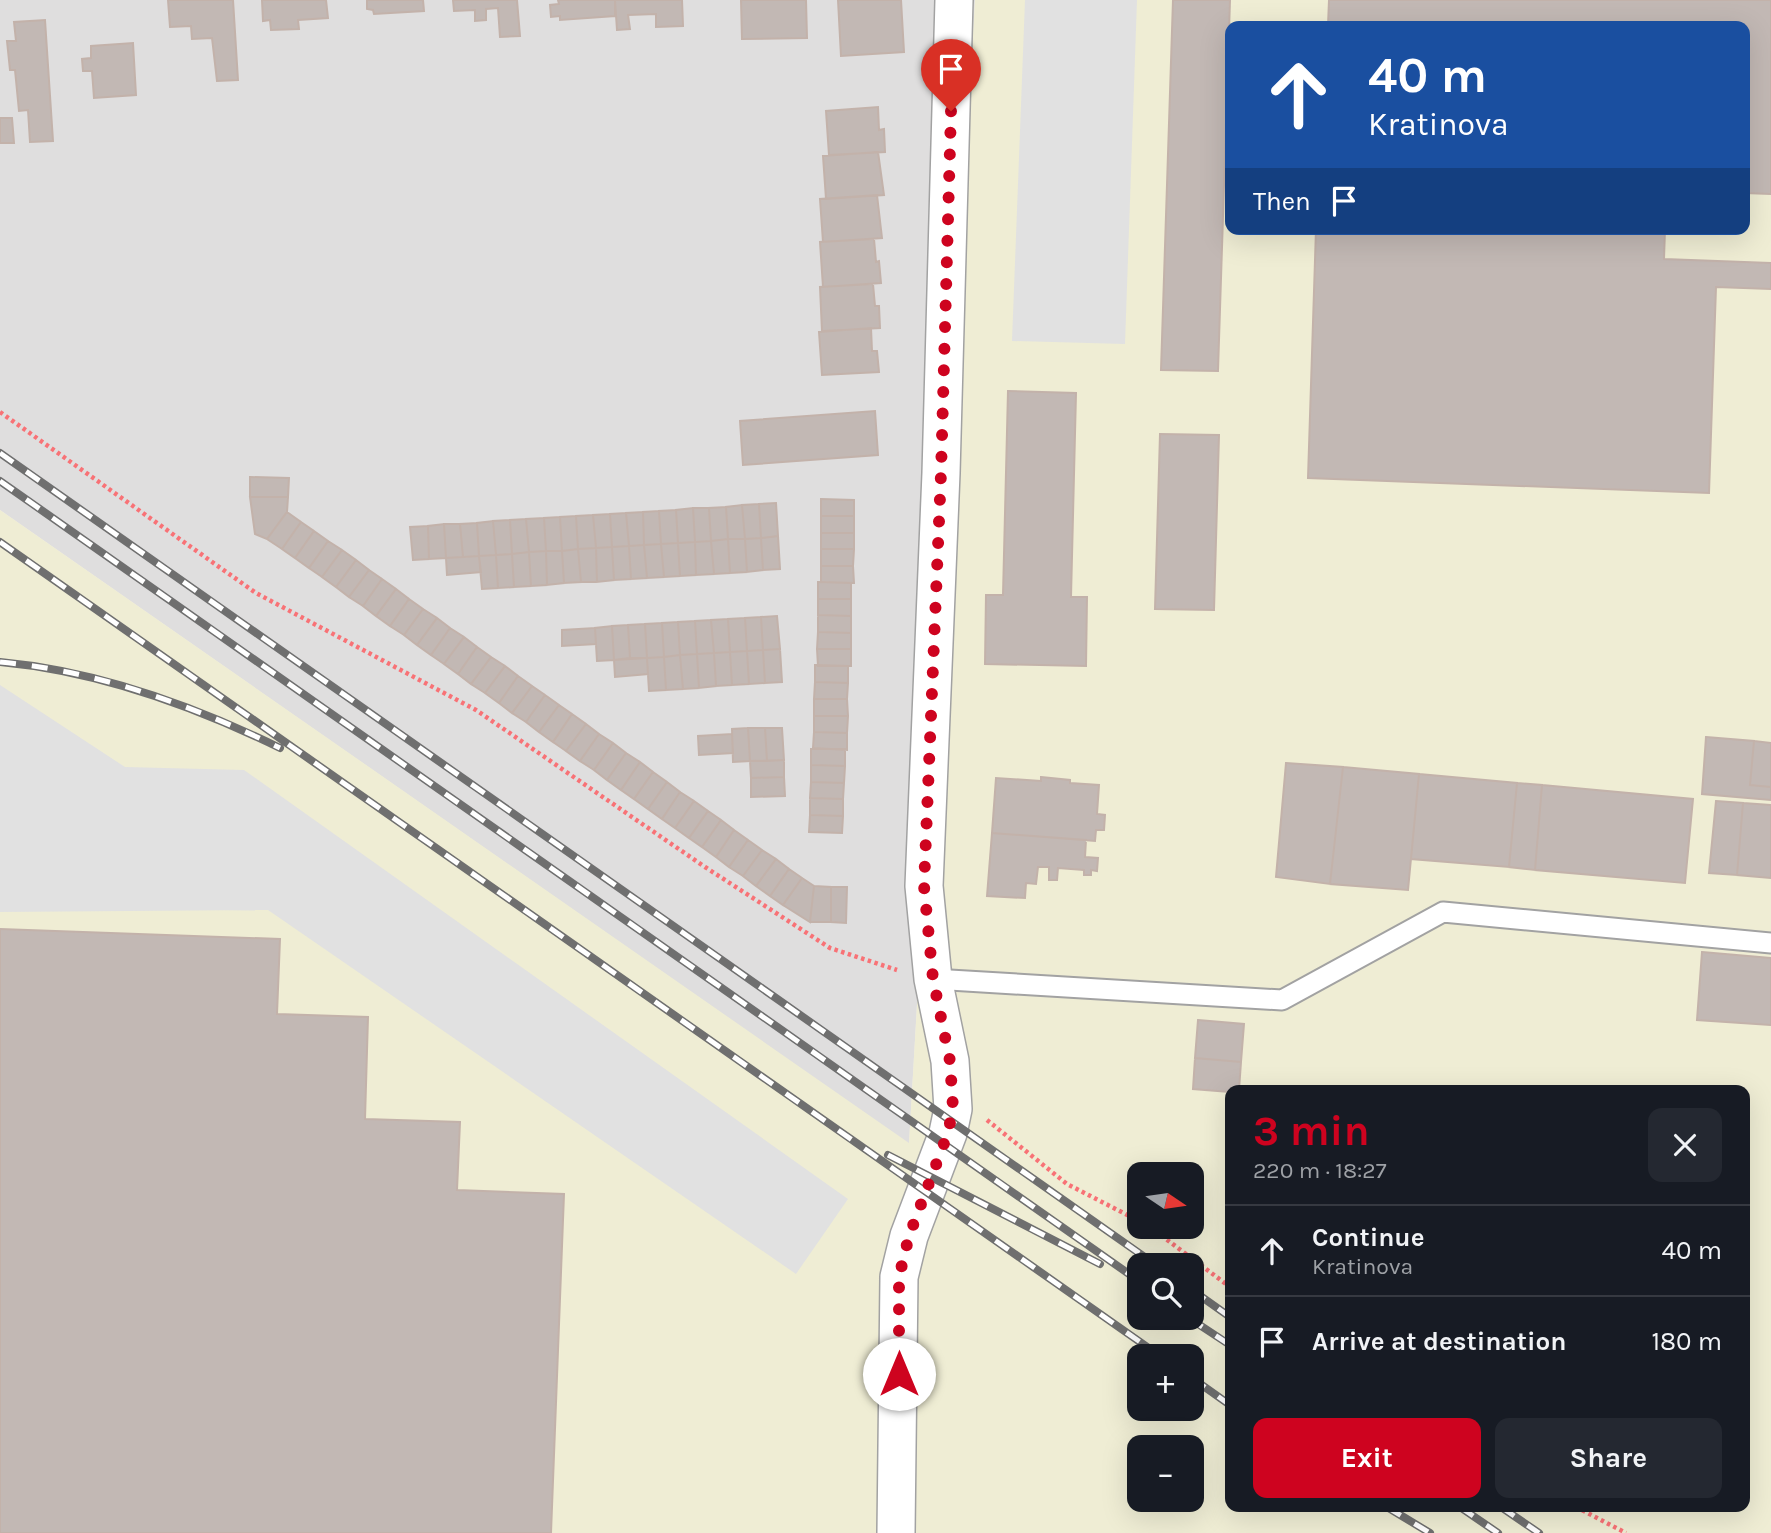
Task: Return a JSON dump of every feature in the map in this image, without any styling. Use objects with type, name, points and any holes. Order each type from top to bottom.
[{"type":"street","points":[[896,1533],[899,1277],[917,1213],[948,1133],[954,1094],[933,979],[924,886],[941,473],[954,0]]},
{"type":"lane","points":[[933,979],[1282,1000],[1443,912],[1771,943]]},
{"type":"path","points":[[0,412],[256,593],[475,710],[705,867],[830,948],[891,969],[933,979]]},
{"type":"path","points":[[954,1094],[1067,1184],[1127,1215]]},
{"type":"path","points":[[1166,1239],[1225,1283]]},
{"type":"path","points":[[1586,1512],[1626,1533]]},
{"type":"shaded area","points":[[0,0],[975,0],[909,1144],[0,510]]},
{"type":"shaded area","points":[[975,0],[1771,0],[1771,1533],[0,1533],[0,510],[909,1143]]},
{"type":"shaded area","points":[[1025,0],[1137,0],[1125,344],[1012,341]]},
{"type":"shaded area","points":[[0,685],[125,767],[244,770],[848,1199],[796,1274],[268,910],[0,912]]},
{"type":"building","points":[[168,0],[233,0],[238,80],[217,81],[212,38],[192,39],[191,26],[170,27]]},
{"type":"building","points":[[262,0],[326,0],[328,18],[298,20],[299,29],[271,30],[270,20],[263,21]]},
{"type":"building","points":[[367,0],[423,0],[424,11],[374,14],[373,10],[367,9]]},
{"type":"building","points":[[453,0],[517,0],[520,36],[500,37],[498,8],[486,9],[486,20],[475,21],[475,10],[454,11]]},
{"type":"building","points":[[558,0],[615,0],[615,16],[560,20],[560,16],[551,17],[550,5],[559,4]]},
{"type":"building","points":[[615,0],[682,0],[683,26],[656,27],[656,14],[628,15],[630,29],[617,30]]},
{"type":"building","points":[[741,0],[806,0],[807,38],[742,39]]},
{"type":"building","points":[[838,0],[901,0],[904,52],[841,56]]},
{"type":"building","points":[[1173,0],[1230,0],[1229,21],[1225,21],[1225,155],[1218,371],[1161,370]]},
{"type":"building","points":[[1329,0],[1771,0],[1771,194],[1750,193],[1750,21],[1328,21]]},
{"type":"building","points":[[45,20],[53,141],[30,142],[28,110],[19,111],[15,70],[10,70],[7,41],[16,41],[14,22]]},
{"type":"building","points":[[133,43],[136,95],[94,98],[92,71],[83,71],[82,59],[91,58],[91,46]]},
{"type":"building","points":[[878,107],[879,130],[884,129],[885,152],[829,155],[826,111]]},
{"type":"building","points":[[0,118],[12,118],[14,143],[0,143]]},
{"type":"building","points":[[878,152],[884,195],[826,199],[823,156]]},
{"type":"building","points":[[877,195],[882,238],[823,242],[820,199]]},
{"type":"building","points":[[1316,235],[1665,235],[1664,259],[1771,263],[1771,289],[1716,287],[1709,493],[1308,478]]},
{"type":"building","points":[[874,239],[881,283],[823,287],[820,242]]},
{"type":"building","points":[[873,284],[875,306],[879,306],[880,328],[822,331],[820,287]]},
{"type":"building","points":[[871,328],[872,351],[877,351],[879,372],[822,375],[819,332]]},
{"type":"building","points":[[1008,391],[1076,393],[1071,597],[1087,597],[1086,666],[985,664],[986,595],[1003,595]]},
{"type":"building","points":[[875,411],[878,455],[743,465],[740,421]]},
{"type":"building","points":[[1160,434],[1219,435],[1214,610],[1155,609]]},
{"type":"building","points":[[250,477],[289,478],[288,497],[250,497]]},
{"type":"building","points":[[250,497],[288,497],[287,512],[267,539],[255,534]]},
{"type":"building","points":[[821,499],[854,500],[854,516],[821,516]]},
{"type":"building","points":[[776,503],[778,536],[761,538],[759,504]]},
{"type":"building","points":[[759,504],[761,538],[745,539],[742,505]]},
{"type":"building","points":[[742,505],[745,539],[728,539],[726,507]]},
{"type":"building","points":[[726,507],[728,539],[711,541],[709,508]]},
{"type":"building","points":[[693,508],[695,542],[678,543],[676,510]]},
{"type":"building","points":[[693,508],[709,508],[711,541],[695,542]]},
{"type":"building","points":[[676,510],[678,543],[661,544],[659,511]]},
{"type":"building","points":[[659,511],[661,544],[644,545],[643,512]]},
{"type":"building","points":[[287,512],[301,522],[282,549],[267,539]]},
{"type":"building","points":[[643,512],[644,545],[629,546],[626,513]]},
{"type":"building","points":[[626,513],[629,546],[612,547],[610,514]]},
{"type":"building","points":[[610,514],[612,547],[596,548],[593,515]]},
{"type":"building","points":[[593,515],[596,548],[578,549],[576,516]]},
{"type":"building","points":[[576,516],[578,549],[562,551],[560,517]]},
{"type":"building","points":[[821,516],[854,516],[854,533],[821,533]]},
{"type":"building","points":[[560,517],[562,551],[546,551],[544,518]]},
{"type":"building","points":[[544,518],[546,551],[529,552],[526,519]]},
{"type":"building","points":[[526,519],[529,552],[512,554],[510,520]]},
{"type":"building","points":[[510,520],[512,554],[496,555],[493,521]]},
{"type":"building","points":[[493,521],[496,555],[479,556],[477,523]]},
{"type":"building","points":[[301,522],[314,531],[295,558],[282,549]]},
{"type":"building","points":[[477,523],[479,556],[463,557],[460,524]]},
{"type":"building","points":[[444,524],[446,558],[429,559],[428,526]]},
{"type":"building","points":[[444,524],[460,524],[463,557],[446,558]]},
{"type":"building","points":[[428,526],[429,559],[413,560],[410,527]]},
{"type":"building","points":[[314,531],[328,541],[309,568],[295,558]]},
{"type":"building","points":[[821,533],[854,533],[854,549],[821,549]]},
{"type":"building","points":[[778,536],[780,569],[763,570],[761,538]]},
{"type":"building","points":[[761,538],[763,570],[747,572],[745,539]]},
{"type":"building","points":[[728,539],[745,539],[747,572],[730,573]]},
{"type":"building","points":[[728,539],[730,573],[714,574],[711,541]]},
{"type":"building","points":[[328,541],[342,550],[322,577],[309,568]]},
{"type":"building","points":[[711,541],[714,574],[696,575],[695,542]]},
{"type":"building","points":[[695,542],[696,575],[680,576],[678,543]]},
{"type":"building","points":[[678,543],[680,576],[664,577],[661,544]]},
{"type":"building","points":[[661,544],[664,577],[647,578],[644,545]]},
{"type":"building","points":[[644,545],[647,578],[631,579],[629,546]]},
{"type":"building","points":[[629,546],[631,579],[614,580],[612,547]]},
{"type":"building","points":[[612,547],[614,580],[597,582],[596,548]]},
{"type":"building","points":[[596,548],[597,582],[581,582],[578,549]]},
{"type":"building","points":[[578,549],[581,582],[564,583],[562,551]]},
{"type":"building","points":[[821,549],[854,549],[853,566],[821,566]]},
{"type":"building","points":[[342,550],[356,560],[336,587],[322,577]]},
{"type":"building","points":[[546,551],[547,585],[531,586],[529,552]]},
{"type":"building","points":[[546,551],[562,551],[564,583],[547,585]]},
{"type":"building","points":[[529,552],[531,586],[514,587],[512,554]]},
{"type":"building","points":[[512,554],[514,587],[498,588],[496,555]]},
{"type":"building","points":[[496,555],[498,588],[482,589],[479,556]]},
{"type":"building","points":[[479,556],[481,572],[447,575],[446,558]]},
{"type":"building","points":[[356,560],[369,570],[349,597],[336,587]]},
{"type":"building","points":[[821,566],[853,566],[854,583],[821,582]]},
{"type":"building","points":[[369,570],[382,579],[363,606],[349,597]]},
{"type":"building","points":[[382,579],[396,589],[376,616],[363,606]]},
{"type":"building","points":[[818,582],[851,583],[851,599],[818,599]]},
{"type":"building","points":[[396,589],[409,599],[390,626],[376,616]]},
{"type":"building","points":[[409,599],[423,609],[404,635],[390,626]]},
{"type":"building","points":[[818,599],[851,599],[851,616],[818,615]]},
{"type":"building","points":[[423,609],[437,618],[417,645],[404,635]]},
{"type":"building","points":[[818,615],[851,616],[851,633],[818,632]]},
{"type":"building","points":[[777,616],[780,649],[763,650],[761,617]]},
{"type":"building","points":[[761,617],[763,650],[747,651],[745,618]]},
{"type":"building","points":[[437,618],[450,628],[431,655],[417,645]]},
{"type":"building","points":[[745,618],[747,651],[730,652],[728,619]]},
{"type":"building","points":[[728,619],[730,652],[714,653],[711,620]]},
{"type":"building","points":[[711,620],[714,653],[697,654],[695,621]]},
{"type":"building","points":[[695,621],[697,654],[680,655],[678,622]]},
{"type":"building","points":[[678,622],[680,655],[664,657],[662,623]]},
{"type":"building","points":[[662,623],[664,657],[647,658],[645,624]]},
{"type":"building","points":[[645,624],[647,658],[630,658],[628,625]]},
{"type":"building","points":[[628,625],[630,658],[614,660],[612,626]]},
{"type":"building","points":[[612,626],[614,660],[597,661],[595,628]]},
{"type":"building","points":[[450,628],[464,637],[444,664],[431,655]]},
{"type":"building","points":[[595,628],[596,644],[562,646],[562,630]]},
{"type":"building","points":[[818,632],[851,633],[851,649],[817,649]]},
{"type":"building","points":[[464,637],[477,647],[458,674],[444,664]]},
{"type":"building","points":[[477,647],[491,657],[471,684],[458,674]]},
{"type":"building","points":[[780,649],[782,682],[765,683],[763,650]]},
{"type":"building","points":[[817,649],[851,649],[851,666],[818,666]]},
{"type":"building","points":[[763,650],[765,683],[749,684],[747,651]]},
{"type":"building","points":[[747,651],[749,684],[732,685],[730,652]]},
{"type":"building","points":[[730,652],[732,685],[716,686],[714,653]]},
{"type":"building","points":[[714,653],[716,686],[699,688],[697,654]]},
{"type":"building","points":[[697,654],[699,688],[683,689],[680,655]]},
{"type":"building","points":[[680,655],[683,689],[666,690],[664,657]]},
{"type":"building","points":[[491,657],[505,666],[485,693],[471,684]]},
{"type":"building","points":[[664,657],[666,690],[649,691],[647,658]]},
{"type":"building","points":[[647,658],[648,674],[615,677],[614,660]]},
{"type":"building","points":[[815,665],[848,666],[848,683],[815,682]]},
{"type":"building","points":[[505,666],[518,676],[499,703],[485,693]]},
{"type":"building","points":[[518,676],[532,686],[512,713],[499,703]]},
{"type":"building","points":[[815,682],[848,683],[847,699],[814,699]]},
{"type":"building","points":[[532,686],[545,695],[526,722],[512,713]]},
{"type":"building","points":[[545,695],[559,705],[539,732],[526,722]]},
{"type":"building","points":[[814,699],[847,699],[848,716],[814,716]]},
{"type":"building","points":[[559,705],[572,714],[553,742],[539,732]]},
{"type":"building","points":[[572,714],[586,724],[566,751],[553,742]]},
{"type":"building","points":[[814,716],[848,716],[847,733],[814,732]]},
{"type":"building","points":[[586,724],[599,734],[580,761],[566,751]]},
{"type":"building","points":[[748,728],[765,728],[767,761],[750,761]]},
{"type":"building","points":[[748,728],[750,761],[733,762],[732,729]]},
{"type":"building","points":[[765,728],[782,728],[784,760],[767,761]]},
{"type":"building","points":[[814,732],[847,733],[847,750],[813,748]]},
{"type":"building","points":[[599,734],[613,743],[594,770],[580,761]]},
{"type":"building","points":[[732,734],[733,753],[699,755],[698,736]]},
{"type":"building","points":[[1706,737],[1754,741],[1750,785],[1771,787],[1771,800],[1702,794]]},
{"type":"building","points":[[1754,741],[1771,743],[1771,787],[1750,785]]},
{"type":"building","points":[[613,743],[626,753],[607,780],[594,770]]},
{"type":"building","points":[[811,749],[845,749],[845,766],[811,765]]},
{"type":"building","points":[[626,753],[640,762],[621,790],[607,780]]},
{"type":"building","points":[[784,760],[784,777],[751,778],[750,761]]},
{"type":"building","points":[[640,762],[653,772],[634,799],[621,790]]},
{"type":"building","points":[[1286,763],[1343,767],[1330,884],[1276,877]]},
{"type":"building","points":[[811,765],[845,766],[844,783],[811,782]]},
{"type":"building","points":[[1343,767],[1419,774],[1408,890],[1330,884]]},
{"type":"building","points":[[653,772],[667,782],[648,809],[634,799]]},
{"type":"building","points":[[1419,774],[1517,783],[1509,867],[1411,859]]},
{"type":"building","points":[[784,777],[785,796],[751,797],[751,778]]},
{"type":"building","points":[[1041,777],[1099,785],[1097,814],[1105,815],[1104,830],[1096,830],[1095,841],[992,833],[996,778],[1041,781]]},
{"type":"building","points":[[667,782],[680,792],[662,819],[648,809]]},
{"type":"building","points":[[811,782],[844,783],[843,799],[810,798]]},
{"type":"building","points":[[1517,783],[1542,785],[1535,870],[1509,867]]},
{"type":"building","points":[[1542,785],[1693,799],[1685,883],[1535,870]]},
{"type":"building","points":[[680,792],[694,801],[675,828],[662,819]]},
{"type":"building","points":[[810,798],[843,799],[843,816],[810,815]]},
{"type":"building","points":[[694,801],[708,811],[689,838],[675,828]]},
{"type":"building","points":[[1716,801],[1743,803],[1737,875],[1709,873]]},
{"type":"building","points":[[1743,803],[1771,805],[1771,878],[1737,875]]},
{"type":"building","points":[[708,811],[721,820],[702,847],[689,838]]},
{"type":"building","points":[[810,815],[843,816],[842,833],[809,832]]},
{"type":"building","points":[[721,820],[734,830],[716,857],[702,847]]},
{"type":"building","points":[[734,830],[748,840],[729,867],[716,857]]},
{"type":"building","points":[[992,833],[1086,840],[1085,857],[1098,858],[1097,871],[1091,870],[1091,875],[1084,875],[1084,870],[1058,868],[1057,880],[1049,880],[1049,867],[1038,867],[1036,884],[1026,883],[1025,898],[987,896]]},
{"type":"building","points":[[748,840],[762,850],[743,876],[729,867]]},
{"type":"building","points":[[762,850],[776,859],[756,886],[743,876]]},
{"type":"building","points":[[776,859],[789,869],[770,896],[756,886]]},
{"type":"building","points":[[789,869],[802,878],[783,905],[770,896]]},
{"type":"building","points":[[802,878],[814,886],[810,922],[783,905]]},
{"type":"building","points":[[814,886],[831,887],[831,922],[810,922]]},
{"type":"building","points":[[831,887],[847,887],[846,923],[831,922]]},
{"type":"building","points":[[0,929],[280,939],[277,1014],[368,1017],[365,1119],[460,1122],[457,1190],[564,1194],[551,1533],[0,1533]]},
{"type":"building","points":[[1702,952],[1771,958],[1771,1025],[1697,1020]]},
{"type":"building","points":[[1198,1020],[1244,1024],[1241,1062],[1195,1058]]},
{"type":"building","points":[[1195,1058],[1241,1062],[1239,1085],[1225,1085],[1225,1092],[1193,1089]]},
{"type":"railway","points":[[0,453],[1139,1253]]},
{"type":"railway","points":[[0,481],[1127,1273]]},
{"type":"railway","points":[[0,542],[1143,1344]]},
{"type":"railway","points":[[0,662],[73,673],[144,692],[179,704],[280,748]]},
{"type":"railway","points":[[888,1155],[1100,1264]]},
{"type":"railway","points":[[1204,1299],[1225,1313]]},
{"type":"railway","points":[[1204,1328],[1225,1342]]},
{"type":"railway","points":[[1204,1387],[1225,1401]]},
{"type":"railway","points":[[1395,1512],[1430,1533]]},
{"type":"railway","points":[[1467,1512],[1498,1533]]},
{"type":"railway","points":[[1508,1512],[1539,1533]]},
{"type":"route","points":[[899,1374],[899,1277],[909,1236],[952,1121],[954,1094],[933,979],[924,886],[941,473],[951,111]]}]
